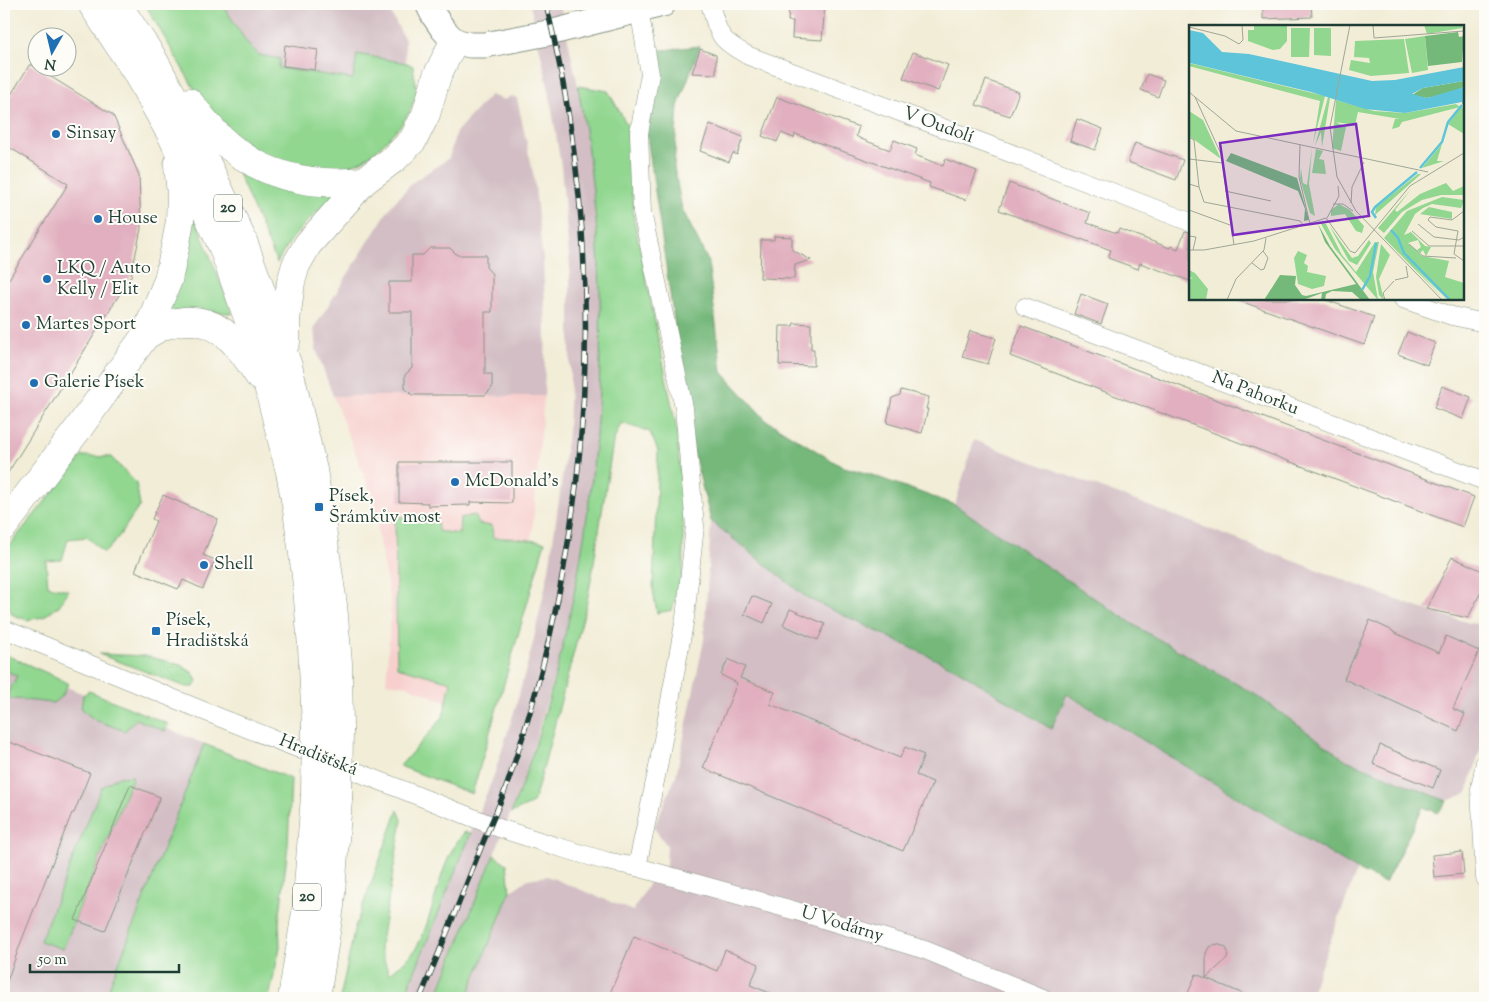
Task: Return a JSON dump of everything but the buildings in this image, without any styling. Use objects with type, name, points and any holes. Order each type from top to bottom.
[{"type":"highway","name":"20","points":[[92,4],[135,70],[172,136],[223,248],[255,338],[290,472],[306,576],[312,647],[328,728]]},
{"type":"highway","name":"20","points":[[117,4],[152,57],[192,132],[243,241],[288,366],[312,470],[321,516],[333,605],[337,653],[328,728],[327,798],[330,906],[316,998]]},
{"type":"highway","points":[[288,366],[286,320],[291,282],[296,264],[308,244],[364,181],[395,158],[413,140],[426,114],[437,76],[454,41]]},
{"type":"highway","points":[[152,57],[214,131],[233,149],[249,160],[266,169],[299,179],[332,183],[364,181]]},
{"type":"highway","points":[[4,526],[39,482],[145,336],[168,280],[180,221],[180,186],[172,136]]},
{"type":"highway","points":[[145,336],[165,325],[185,321],[214,326],[228,336],[245,355],[260,377],[272,401]]},
{"type":"highway","name":"20","points":[[292,998],[327,798]]},
{"type":"street","points":[[428,4],[443,29],[454,41],[470,45],[502,43],[663,4]]},
{"type":"street","name":"V Oudolí","points":[[710,4],[722,38],[732,47],[749,56],[1189,222]]},
{"type":"street","points":[[637,867],[658,767],[685,618],[695,526],[684,408],[642,212],[639,133],[650,74],[639,9]]},
{"type":"street","points":[[1406,300],[1452,316],[1485,322]]},
{"type":"street","name":"Na Pahorku","points":[[1025,307],[1485,482]]},
{"type":"street","name":"Hradišťská","points":[[4,629],[221,718],[499,828],[555,846],[637,867]]},
{"type":"street","points":[[1485,762],[1482,790],[1485,878]]},
{"type":"street","name":"U Vodárny","points":[[637,867],[796,911],[925,950],[1043,998]]},
{"type":"shaded area","points":[[150,4],[386,4],[405,40],[406,81],[385,123]]},
{"type":"shaded area","points":[[530,4],[560,4],[578,86],[591,162],[599,266],[601,323],[600,384],[591,490],[578,574],[562,650],[522,785],[436,998],[404,998],[494,775],[515,709],[533,643],[549,569],[568,432],[570,267],[561,166],[549,91]]},
{"type":"shaded area","points":[[490,95],[504,100],[511,96],[517,98],[534,178],[543,260],[546,328],[544,396],[333,396],[316,349],[314,328],[391,206],[413,182],[449,158],[456,132]]},
{"type":"shaded area","points":[[333,396],[544,396],[531,546],[476,715],[408,686],[386,683],[391,606],[378,535],[375,503]]},
{"type":"shaded area","points":[[974,440],[1413,606],[1470,623],[1485,625],[1485,735],[1467,793],[1447,801],[1346,760],[1256,695],[1139,628],[955,505]]},
{"type":"shaded area","points":[[711,521],[807,598],[958,670],[1050,729],[1066,694],[1357,870],[1309,998],[467,998],[510,892],[528,879],[547,876],[633,911],[650,881],[661,886],[666,865],[667,846],[654,827],[676,776],[704,640]]},
{"type":"shaded area","points":[[4,661],[287,778],[238,998],[4,998]]},
{"type":"green space","points":[[145,4],[222,4],[247,43],[259,55],[280,59],[279,68],[353,79],[357,54],[407,63],[413,66],[417,93],[410,111],[401,125],[377,150],[363,160],[348,167],[324,172],[300,172],[260,154],[233,132],[199,97]]},
{"type":"green space","points":[[700,46],[678,106],[674,167],[682,209],[708,261],[722,372],[766,420],[841,466],[955,505],[1139,628],[1256,695],[1346,760],[1447,801],[1438,813],[1423,807],[1385,883],[1357,870],[1067,694],[1051,729],[958,670],[807,598],[711,521],[693,450],[647,136],[656,58],[654,51]]},
{"type":"green space","points":[[578,86],[608,91],[627,125],[634,219],[676,426],[683,503],[683,572],[672,610],[657,613],[653,590],[658,451],[650,432],[621,423],[613,442],[586,606],[540,780],[533,803],[511,813],[536,742],[563,646],[584,538],[597,429],[600,375],[599,265],[591,175]]},
{"type":"green space","points":[[237,171],[250,179],[275,189],[298,193],[340,192],[297,233],[277,263]]},
{"type":"green space","points":[[189,203],[233,314],[198,311],[162,314]]},
{"type":"green space","points":[[82,456],[111,457],[136,483],[140,506],[119,536],[104,553],[87,537],[68,539],[62,560],[46,561],[48,586],[69,590],[59,606],[43,617],[27,620],[13,615],[4,599],[4,556],[9,546]]},
{"type":"green space","points":[[475,515],[479,524],[492,526],[493,538],[513,538],[545,542],[472,794],[400,766],[443,717],[451,682],[397,667],[395,517],[437,517],[438,531],[459,534],[460,518]]},
{"type":"green space","points":[[4,654],[68,683],[63,695],[53,703],[5,698],[17,676],[4,670]]},
{"type":"green space","points":[[99,654],[146,656],[181,665],[193,673],[197,681],[194,687],[186,687]]},
{"type":"green space","points":[[89,691],[168,724],[165,731],[136,719],[125,731],[95,720],[81,709],[83,695]]},
{"type":"green space","points":[[204,744],[291,779],[288,845],[279,923],[280,947],[269,998],[124,998],[115,995],[109,988]]},
{"type":"green space","points":[[133,776],[63,949],[40,941],[101,788],[117,777]]},
{"type":"green space","points":[[398,810],[402,820],[380,948],[389,974],[415,950],[428,921],[449,857],[456,843],[465,832],[471,833],[404,998],[340,998],[355,927]]},
{"type":"green space","points":[[494,855],[507,864],[510,892],[467,998],[436,998]]},
{"type":"railway","points":[[420,998],[509,779],[538,684],[560,588],[575,491],[584,394],[585,297],[579,199],[566,102],[546,4]]},
{"type":"place","name":"Sinsay","points":[[56,134]]},
{"type":"place","name":"House","points":[[98,219]]},
{"type":"place","name":"LKQ / Auto Kelly / Elit","points":[[47,279]]},
{"type":"place","name":"Martes Sport","points":[[26,325]]},
{"type":"place","name":"Galerie Písek","points":[[34,383]]},
{"type":"place","name":"McDonald's","points":[[455,482]]},
{"type":"place","name":"Písek, Šrámkův most","points":[[319,507]]},
{"type":"place","name":"Shell","points":[[204,565]]},
{"type":"place","name":"Písek, Hradištská","points":[[156,631]]}]
